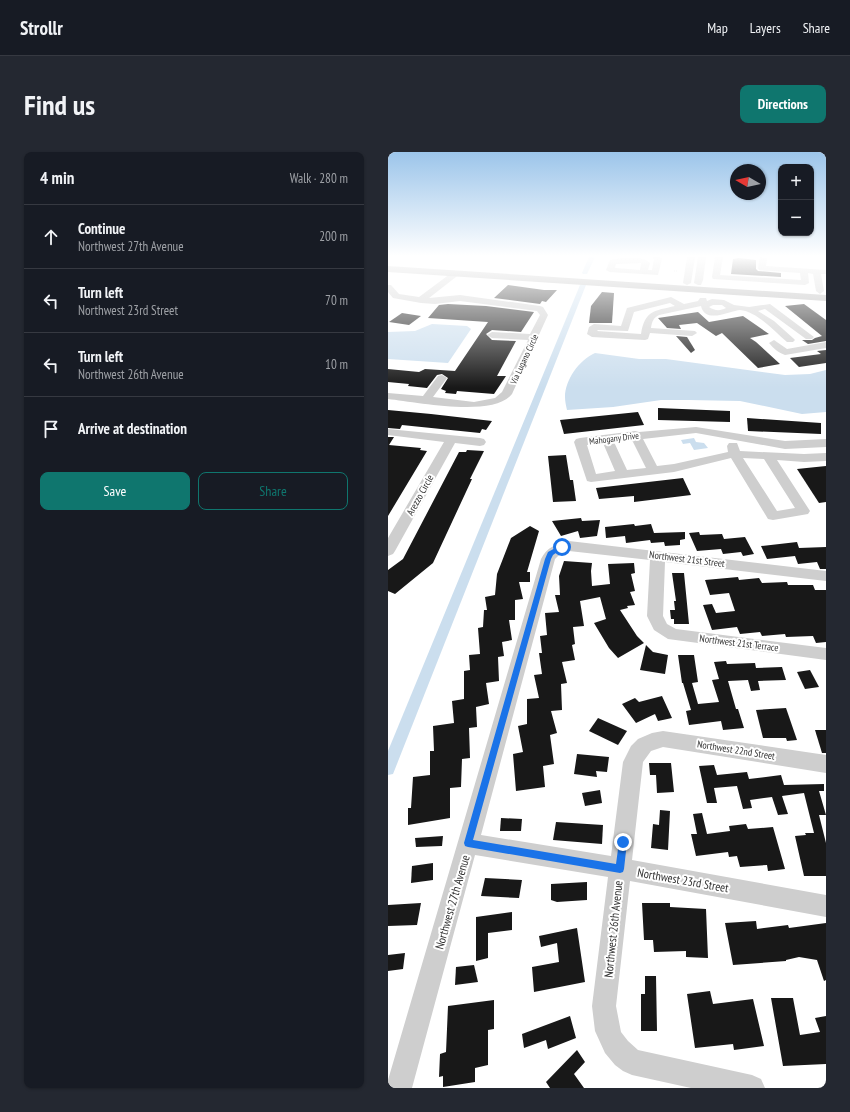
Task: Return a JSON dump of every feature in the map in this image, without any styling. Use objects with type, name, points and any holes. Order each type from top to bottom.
[{"type":"street","points":[[428,309],[431,301]]},
{"type":"street","name":"Via Lugano Circle","points":[[388,396],[474,404],[498,401],[507,394],[543,318],[543,312],[540,309],[479,301]]},
{"type":"street","points":[[668,301],[630,310],[624,332],[645,334],[692,333]]},
{"type":"street","points":[[672,301],[682,307]]},
{"type":"street","points":[[693,301],[704,307],[706,304],[724,304],[749,309],[767,306],[812,336],[774,342],[785,352],[826,345]]},
{"type":"street","points":[[645,334],[649,318],[653,314],[700,304],[714,312],[722,313],[729,311],[724,304]]},
{"type":"street","points":[[749,309],[790,340]]},
{"type":"street","points":[[492,335],[534,337]]},
{"type":"street","points":[[426,400],[442,378]]},
{"type":"street","name":"Mahogany Drive","points":[[826,443],[785,445],[696,430],[580,442],[592,478],[702,462],[734,454],[804,458],[826,457]]},
{"type":"street","points":[[388,432],[480,442]]},
{"type":"street","points":[[635,436],[653,470]]},
{"type":"street","points":[[732,436],[734,454],[773,516],[803,511],[768,456]]},
{"type":"street","name":"Arezzo Circle","points":[[388,551],[450,439]]},
{"type":"street","points":[[607,439],[622,474]]},
{"type":"street","name":"Northwest 21st Street","points":[[550,554],[555,550],[569,546],[826,576]]},
{"type":"street","name":"Northwest 27th Avenue","points":[[399,1088],[550,554]]},
{"type":"street","name":"Northwest 21st Terrace","points":[[658,556],[656,622],[660,628],[666,632],[674,635],[826,654]]},
{"type":"street","name":"Northwest 22nd Street","points":[[646,743],[663,739],[826,764]]},
{"type":"street","name":"Northwest 26th Avenue","points":[[646,743],[637,752],[633,762],[620,869],[604,1006],[610,1040],[619,1053],[632,1062],[752,1088]]},
{"type":"street","name":"Northwest 23rd Street","points":[[468,843],[826,906]]},
{"type":"water","points":[[432,324],[467,326],[471,329],[448,363],[388,359],[388,332],[415,331]]},
{"type":"water","points":[[595,353],[639,359],[666,359],[785,375],[810,374],[826,370],[826,412],[802,414],[740,401],[689,400],[661,400],[613,407],[567,410],[565,399],[567,384],[570,377],[584,360]]},
{"type":"water","points":[[694,438],[696,442],[704,443],[708,448],[694,450],[690,443],[683,444],[681,440]]},
{"type":"building","points":[[515,301],[547,301],[546,302],[542,301],[540,304]]},
{"type":"building","points":[[595,301],[613,301],[612,323],[589,323],[591,306]]},
{"type":"building","points":[[804,304],[826,320],[826,341],[808,344],[802,340],[812,340],[822,336],[785,306]]},
{"type":"building","points":[[439,305],[486,306],[534,312],[521,332],[492,330],[486,334],[492,340],[516,341],[497,376],[506,376],[494,394],[457,391],[456,394],[445,393],[446,391],[441,389],[448,378],[442,374],[437,375],[427,388],[408,386],[409,384],[388,382],[388,369],[419,372],[425,369],[455,371],[488,322],[428,318]]},
{"type":"building","points":[[698,312],[709,322],[743,316],[769,334],[750,338],[780,364],[758,368],[722,333],[716,336],[697,323],[679,325],[681,329],[667,328],[658,318]]},
{"type":"building","points":[[402,313],[421,316],[409,325],[389,322]]},
{"type":"building","points":[[676,336],[687,337],[695,350],[691,353]]},
{"type":"building","points":[[826,350],[826,363],[799,367],[790,358],[821,354],[817,351]]},
{"type":"building","points":[[658,408],[730,411],[730,422],[658,420]]},
{"type":"building","points":[[388,410],[492,421],[486,430],[482,429],[480,433],[402,425],[400,429],[388,428]]},
{"type":"building","points":[[638,412],[644,425],[564,434],[560,420]]},
{"type":"building","points":[[747,418],[821,423],[821,434],[748,431]]},
{"type":"building","points":[[388,437],[394,437],[389,445],[421,448],[420,450],[427,451],[388,516]]},
{"type":"building","points":[[467,450],[484,451],[433,563],[395,594],[388,591],[388,570],[403,559],[459,452],[466,452]]},
{"type":"building","points":[[566,455],[570,480],[573,480],[576,501],[553,502],[548,456]]},
{"type":"building","points":[[826,466],[826,502],[819,503],[797,469]]},
{"type":"building","points":[[683,478],[691,495],[634,502],[634,496],[599,499],[596,488]]},
{"type":"building","points":[[581,518],[582,521],[600,520],[597,536],[580,538],[578,531],[561,536],[552,521]]},
{"type":"building","points":[[634,524],[635,526],[651,524],[654,533],[685,532],[685,539],[680,540],[680,545],[665,546],[664,542],[651,543],[650,540],[626,543],[625,536],[606,538],[605,527]]},
{"type":"building","points":[[530,526],[539,531],[527,572],[530,572],[530,582],[519,582],[523,599],[515,600],[515,620],[509,620],[512,640],[502,642],[504,656],[498,657],[499,681],[486,683],[489,704],[476,707],[477,727],[469,728],[470,758],[462,759],[461,787],[450,788],[450,818],[408,825],[408,808],[411,808],[413,777],[430,775],[430,751],[434,751],[433,726],[454,723],[452,701],[464,699],[464,671],[470,670],[469,655],[480,654],[478,628],[483,627],[484,610],[487,610],[485,597],[495,595],[497,574],[511,538]]},
{"type":"building","points":[[699,532],[700,535],[722,534],[724,539],[745,537],[754,554],[743,556],[741,552],[723,554],[721,549],[697,551],[689,533]]},
{"type":"building","points":[[797,542],[799,548],[826,547],[826,569],[820,569],[817,562],[798,564],[795,556],[767,559],[761,546]]},
{"type":"building","points":[[564,561],[592,563],[592,586],[610,584],[608,564],[634,563],[635,573],[631,574],[635,591],[630,592],[635,605],[627,606],[628,608],[620,610],[637,636],[644,643],[618,658],[609,648],[594,623],[606,619],[600,597],[580,601],[584,626],[573,627],[575,644],[572,645],[575,660],[562,662],[567,683],[561,684],[562,710],[551,711],[557,733],[550,735],[554,764],[543,766],[545,787],[516,791],[513,754],[523,752],[518,726],[527,724],[527,699],[539,698],[534,675],[542,674],[539,653],[542,653],[540,636],[547,635],[545,613],[559,612],[555,595],[560,595],[559,576]]},
{"type":"building","points":[[672,573],[684,573],[689,624],[674,624],[674,619],[671,619],[670,610],[675,610],[674,601],[676,601]]},
{"type":"building","points":[[738,577],[739,580],[759,578],[762,583],[787,582],[788,585],[813,585],[815,590],[826,590],[826,642],[816,643],[813,636],[786,637],[785,634],[762,636],[760,632],[740,634],[737,627],[712,630],[703,605],[712,604],[716,613],[735,611],[729,593],[710,595],[705,580]]},
{"type":"building","points":[[646,645],[653,652],[668,655],[665,674],[640,670]]},
{"type":"building","points":[[678,655],[694,655],[698,682],[692,683],[698,704],[719,702],[712,680],[719,679],[714,662],[726,661],[727,664],[755,663],[756,668],[782,667],[786,680],[758,681],[760,690],[751,691],[748,680],[728,681],[736,709],[738,709],[744,728],[723,730],[721,721],[689,725],[686,711],[691,710],[682,683]]},
{"type":"building","points":[[810,670],[819,687],[805,689],[797,672]]},
{"type":"building","points":[[662,696],[672,718],[658,721],[655,714],[636,723],[622,704],[635,698],[639,702]]},
{"type":"building","points":[[786,708],[797,740],[787,741],[786,738],[763,738],[756,710]]},
{"type":"building","points":[[598,718],[627,731],[618,745],[589,731]]},
{"type":"building","points":[[815,730],[826,730],[826,753],[822,753]]},
{"type":"building","points":[[577,754],[609,757],[607,772],[596,771],[597,777],[574,774]]},
{"type":"building","points":[[649,763],[671,763],[674,792],[657,793],[656,775],[650,775]]},
{"type":"building","points":[[714,765],[717,775],[747,772],[749,779],[781,775],[784,785],[824,784],[824,791],[819,791],[826,815],[819,815],[826,843],[826,876],[804,876],[795,836],[806,835],[805,833],[814,833],[804,793],[782,796],[788,814],[778,815],[772,797],[750,800],[752,808],[743,809],[737,786],[714,788],[717,803],[707,803],[699,766]]},
{"type":"building","points":[[600,790],[602,803],[585,806],[582,793]]},
{"type":"building","points":[[660,810],[670,811],[668,850],[651,848],[653,824],[659,825]]},
{"type":"building","points":[[702,813],[707,834],[730,831],[729,826],[746,824],[748,829],[773,827],[785,869],[768,871],[767,865],[740,867],[737,856],[729,857],[728,852],[696,856],[691,834],[697,834],[693,814]]},
{"type":"building","points":[[501,818],[522,819],[521,831],[500,831]]},
{"type":"building","points":[[556,822],[603,825],[602,844],[553,840]]},
{"type":"building","points":[[443,836],[442,846],[416,847],[415,838]]},
{"type":"building","points":[[433,863],[433,880],[411,883],[412,866]]},
{"type":"building","points":[[485,878],[522,880],[519,898],[481,896]]},
{"type":"building","points":[[587,882],[587,900],[557,902],[551,900],[551,884]]},
{"type":"building","points":[[421,903],[417,925],[388,926],[388,905]]},
{"type":"building","points":[[642,903],[670,903],[670,907],[706,909],[708,958],[686,957],[686,951],[654,952],[653,940],[644,940]]},
{"type":"building","points":[[512,912],[512,930],[488,933],[488,958],[476,961],[476,917]]},
{"type":"building","points":[[756,921],[757,929],[788,925],[789,928],[826,923],[826,980],[824,981],[817,960],[799,957],[786,961],[733,965],[725,923]]},
{"type":"building","points":[[577,928],[585,982],[534,992],[532,967],[559,962],[557,943],[541,947],[539,936]]},
{"type":"building","points":[[405,953],[403,969],[388,971],[388,955]]},
{"type":"building","points":[[474,965],[478,982],[455,985],[456,967]]},
{"type":"building","points":[[645,976],[656,976],[657,1031],[641,1031],[641,994],[645,994]]},
{"type":"building","points":[[710,991],[713,1004],[753,999],[764,1046],[734,1050],[733,1044],[695,1048],[687,994]]},
{"type":"building","points":[[771,998],[793,998],[800,1035],[820,1032],[815,1018],[826,1016],[826,1064],[783,1066]]},
{"type":"building","points":[[494,1000],[494,1029],[488,1030],[488,1065],[475,1068],[475,1082],[443,1087],[443,1076],[439,1077],[440,1054],[446,1052],[448,1006]]},
{"type":"building","points":[[570,1016],[576,1038],[548,1049],[546,1040],[524,1048],[522,1034]]},
{"type":"building","points":[[577,1050],[585,1062],[574,1074],[584,1088],[550,1088],[546,1082]]},
{"type":"waterway","points":[[388,769],[577,301]]},
{"type":"route","points":[[562,547],[550,554],[548,559],[468,843],[620,869],[623,842]]}]
